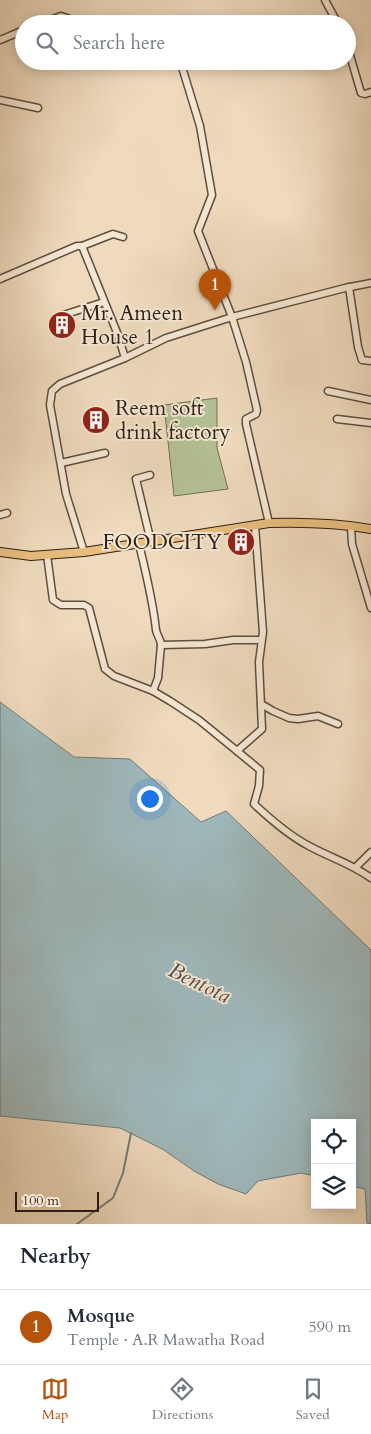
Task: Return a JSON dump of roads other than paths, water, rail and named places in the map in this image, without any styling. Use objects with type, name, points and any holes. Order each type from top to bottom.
[{"type":"main road","points":[[0,552],[31,556],[84,552],[269,523],[297,522],[371,529]]},
{"type":"street","points":[[326,0],[334,15]]},
{"type":"street","points":[[0,40],[15,34]]},
{"type":"street","points":[[183,70],[200,126],[212,195],[198,230],[232,317],[246,362],[257,410],[256,414],[246,419],[246,424],[269,523]]},
{"type":"street","points":[[354,70],[361,93],[371,92]]},
{"type":"street","points":[[0,100],[38,108]]},
{"type":"street","points":[[0,279],[77,246],[82,246],[113,234],[123,237]]},
{"type":"street","points":[[82,246],[124,358]]},
{"type":"street","points":[[84,552],[66,494],[50,406],[52,391],[60,384],[124,358],[166,338],[232,317],[371,283]]},
{"type":"street","points":[[349,287],[362,360],[371,361]]},
{"type":"street","points":[[57,318],[104,302]]},
{"type":"street","points":[[328,392],[371,400]]},
{"type":"street","points":[[337,419],[371,423]]},
{"type":"street","points":[[60,463],[105,453]]},
{"type":"street","points":[[150,475],[136,478],[151,542]]},
{"type":"street","points":[[0,515],[7,513]]},
{"type":"street","points":[[237,751],[262,729],[259,662],[263,632],[255,525]]},
{"type":"street","points":[[351,526],[352,544],[371,608]]},
{"type":"street","points":[[139,544],[152,596],[156,634],[161,640],[158,678],[154,691]]},
{"type":"street","points":[[48,555],[53,600],[61,605],[84,605],[89,608],[105,669],[114,676],[154,691],[199,720],[260,770],[259,786],[254,804],[267,816],[308,846],[356,867],[371,878]]},
{"type":"street","points":[[161,645],[261,640]]},
{"type":"street","points":[[261,704],[289,718],[298,719],[318,716],[338,724]]},
{"type":"street","points":[[356,867],[371,852]]},
{"type":"water","name":"Bentota","points":[[0,702],[74,757],[130,759],[201,822],[226,811],[371,950],[371,1224],[367,1223],[365,1189],[356,1187],[356,1119],[311,1119],[311,1175],[301,1173],[258,1181],[246,1194],[218,1184],[194,1171],[164,1150],[120,1128],[0,1116]]},
{"type":"waterway","points":[[77,1224],[113,1198],[123,1173],[131,1133]]},
{"type":"place","name":"Mosque","points":[[215,310]]},
{"type":"place","name":"Mr. Ameen House 1","points":[[62,325]]},
{"type":"place","name":"Reem soft drink factory","points":[[96,420]]},
{"type":"place","name":"FOODCITY","points":[[241,542]]}]
